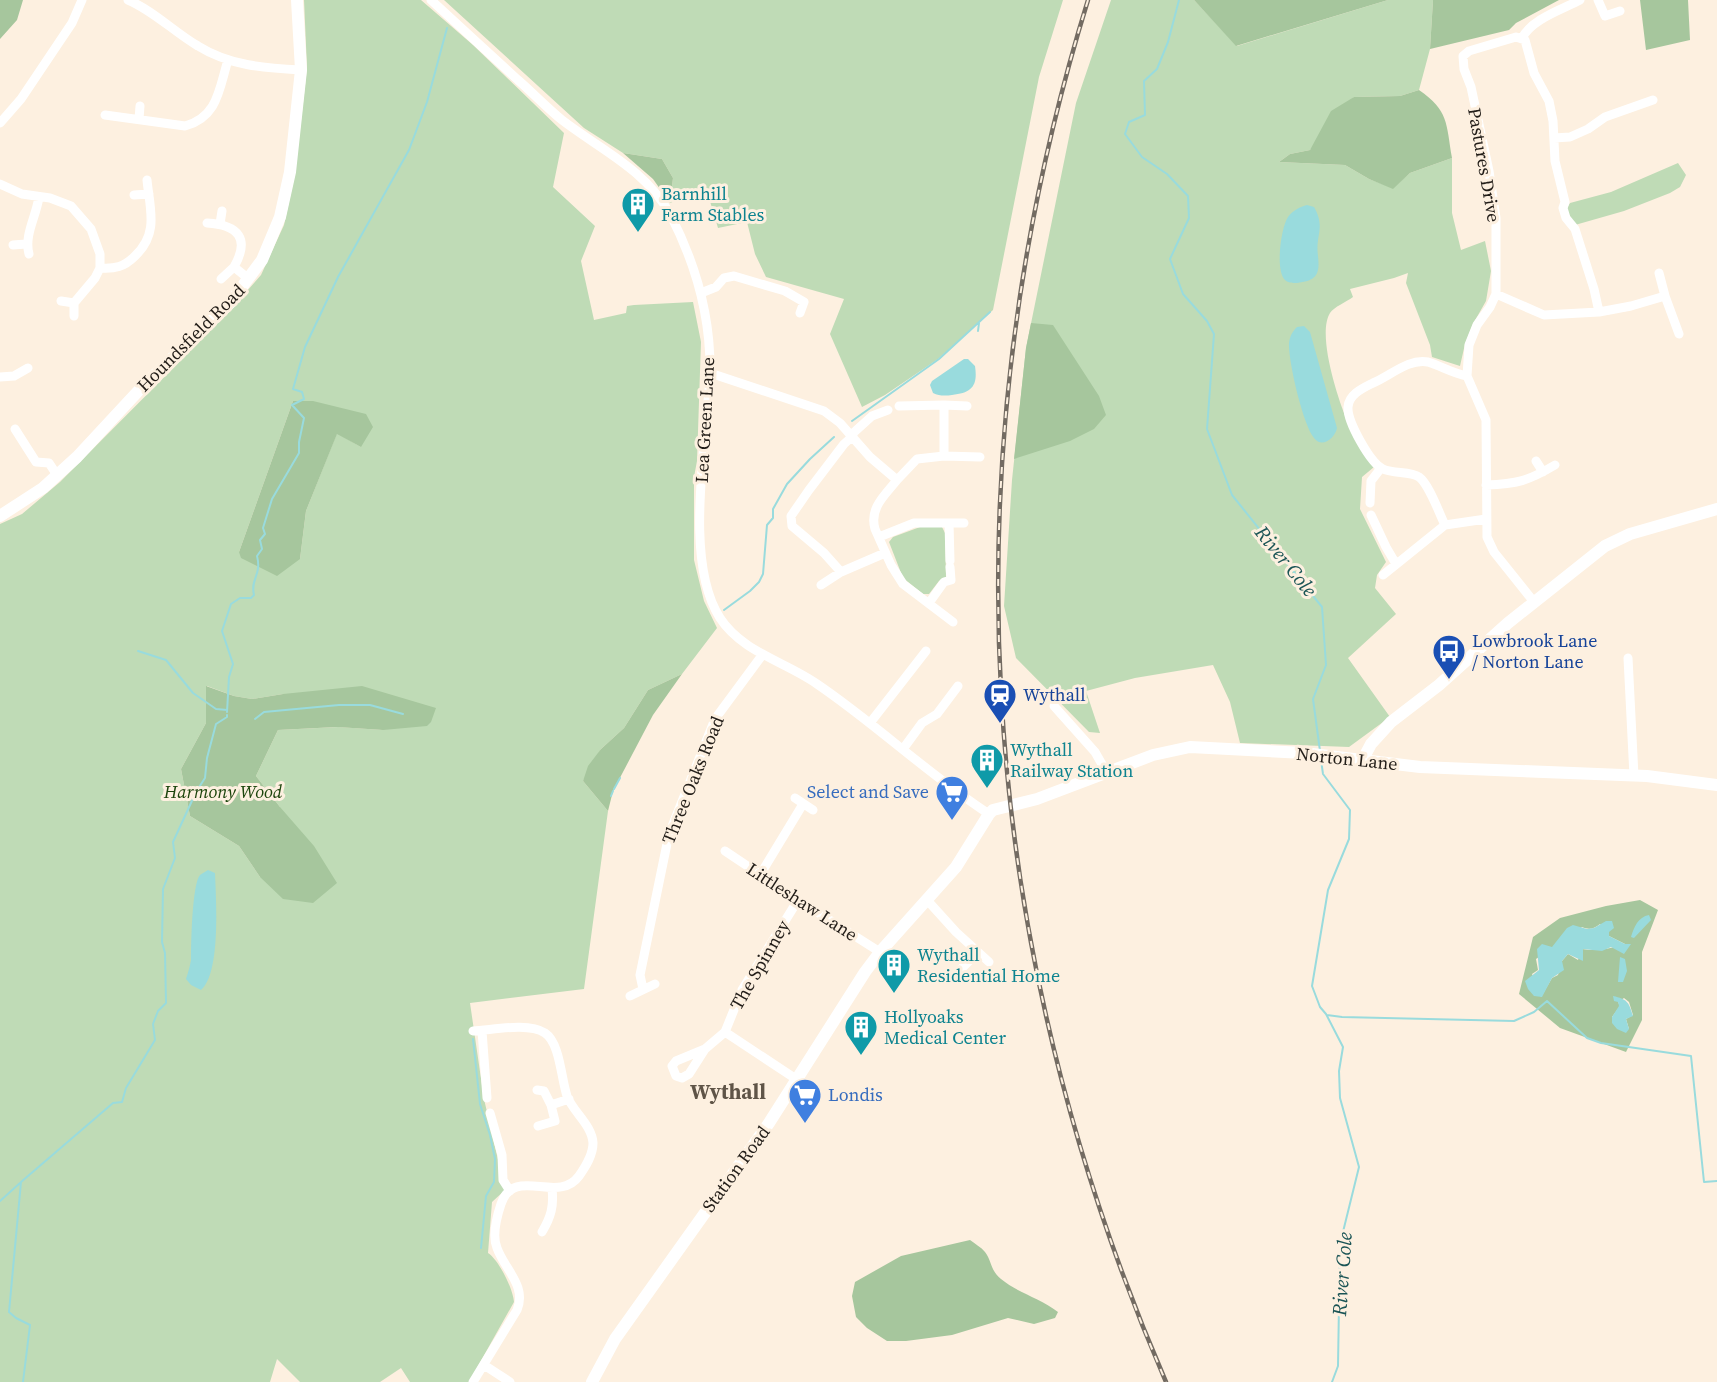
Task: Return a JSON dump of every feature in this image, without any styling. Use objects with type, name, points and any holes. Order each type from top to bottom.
[{"type":"street","points":[[0,123],[21,99],[66,32],[78,13],[82,0]]},
{"type":"street","points":[[128,0],[148,10],[200,47],[228,60],[263,68],[301,70]]},
{"type":"street","points":[[148,10],[153,0]]},
{"type":"street","name":"Houndsfield Road","points":[[0,516],[18,506],[78,457],[142,387],[230,303],[262,260],[277,227],[287,190],[301,70],[297,0]]},
{"type":"street","name":"Lea Green Lane","points":[[431,0],[561,119],[629,166],[648,182],[667,210],[682,239],[701,293],[710,373],[700,504],[701,549],[706,584],[713,605],[726,626],[737,637],[763,654],[815,682],[989,814]]},
{"type":"street","points":[[1580,0],[1534,24],[1526,30],[1522,38],[1527,44],[1534,73],[1549,101],[1553,121],[1555,161],[1565,202],[1563,208],[1566,218],[1575,229],[1599,312]]},
{"type":"street","points":[[1598,0],[1605,16],[1620,11]]},
{"type":"street","name":"Pastures Drive","points":[[1496,294],[1496,218],[1489,171],[1471,87],[1464,69],[1463,56],[1469,51],[1509,38],[1522,38]]},
{"type":"street","points":[[105,115],[185,126],[204,117],[214,106],[228,60]]},
{"type":"street","points":[[1554,138],[1570,136],[1588,129],[1605,117],[1653,100]]},
{"type":"street","points":[[139,119],[140,106]]},
{"type":"street","points":[[100,268],[113,269],[124,265],[148,242],[152,225],[147,180]]},
{"type":"street","points":[[0,184],[22,194],[59,201],[71,206],[85,220],[99,248],[100,268],[95,278],[74,303],[74,316]]},
{"type":"street","points":[[134,195],[149,194]]},
{"type":"street","points":[[13,245],[28,249],[39,197]]},
{"type":"street","points":[[220,224],[222,211]]},
{"type":"street","points":[[207,223],[220,224],[231,229],[241,239],[242,252],[234,267],[221,279]]},
{"type":"street","points":[[234,267],[249,279]]},
{"type":"street","points":[[1659,273],[1679,334]]},
{"type":"street","points":[[701,293],[716,287],[724,278],[734,276],[785,291],[804,302],[800,313]]},
{"type":"street","points":[[1534,602],[1489,545],[1486,519],[1486,420],[1467,376],[1469,345],[1477,325],[1496,294],[1544,315],[1599,312],[1665,296]]},
{"type":"street","points":[[61,301],[74,303]]},
{"type":"street","points":[[1445,525],[1423,482],[1417,475],[1394,473],[1381,468],[1370,459],[1349,417],[1348,405],[1353,395],[1414,363],[1427,362],[1451,373],[1467,376]]},
{"type":"street","points":[[6,388],[2,377],[14,376],[28,369]]},
{"type":"street","points":[[710,373],[824,411],[840,423],[870,457],[897,480]]},
{"type":"street","points":[[944,405],[944,456]]},
{"type":"street","points":[[899,406],[967,406]]},
{"type":"street","points":[[841,572],[824,553],[794,529],[791,516],[844,444],[872,416],[888,410]]},
{"type":"street","points":[[15,429],[36,462],[49,464],[57,475]]},
{"type":"street","points":[[952,622],[897,577],[873,522],[875,509],[907,467],[917,459],[944,456],[980,457]]},
{"type":"street","points":[[1536,461],[1543,472]]},
{"type":"street","points":[[1486,486],[1532,479],[1555,465]]},
{"type":"street","points":[[1370,503],[1371,481],[1381,468]]},
{"type":"street","points":[[1364,759],[1371,744],[1391,722],[1439,685],[1508,622],[1605,546],[1617,539],[1717,509]]},
{"type":"street","points":[[1371,515],[1396,564]]},
{"type":"street","points":[[1383,575],[1445,525],[1486,519]]},
{"type":"street","points":[[879,537],[915,523],[964,523]]},
{"type":"street","points":[[929,603],[944,582],[951,580],[949,523]]},
{"type":"street","points":[[821,585],[841,572],[885,553]]},
{"type":"street","points":[[870,723],[926,651]]},
{"type":"street","name":"Three Oaks Road","points":[[643,989],[640,975],[669,834],[715,719],[763,654]]},
{"type":"street","points":[[1628,658],[1634,776]]},
{"type":"street","points":[[903,749],[922,723],[937,714],[958,686]]},
{"type":"street","points":[[1054,706],[1095,752],[1107,773]]},
{"type":"street","name":"Norton Lane","points":[[989,814],[993,810],[1107,773],[1162,752],[1190,747],[1312,754],[1420,767],[1634,776],[1717,785]]},
{"type":"street","points":[[795,798],[813,810]]},
{"type":"street","points":[[760,875],[803,804]]},
{"type":"street","name":"Station Road","points":[[592,1382],[615,1339],[774,1117],[796,1079],[880,952],[956,867],[989,814]]},
{"type":"street","name":"Littleshaw Lane","points":[[725,851],[880,952]]},
{"type":"street","name":"The Spinney","points":[[705,1048],[725,1032],[742,990],[798,900]]},
{"type":"street","points":[[927,900],[989,963]]},
{"type":"street","points":[[958,972],[978,952]]},
{"type":"street","points":[[630,996],[655,984]]},
{"type":"street","points":[[473,1382],[521,1301],[519,1287],[496,1247],[495,1234],[501,1204],[505,1196],[519,1186],[528,1185],[552,1189],[570,1185],[590,1157],[593,1146],[591,1133],[569,1099],[557,1051],[546,1033],[528,1028],[478,1031],[487,1098]]},
{"type":"street","name":"The Spinney","points":[[725,1032],[796,1079]]},
{"type":"street","points":[[537,1090],[544,1091],[555,1120],[538,1126]]},
{"type":"street","points":[[551,1105],[569,1099]]},
{"type":"street","points":[[490,1113],[502,1155],[503,1180],[510,1191]]},
{"type":"street","points":[[542,1232],[552,1215],[552,1189]]},
{"type":"street","points":[[484,1365],[510,1382]]},
{"type":"green space","points":[[0,0],[23,0],[17,20],[0,39]]},
{"type":"green space","points":[[304,0],[421,0],[473,45],[564,133],[553,187],[595,226],[581,261],[594,320],[626,313],[627,306],[693,302],[701,342],[697,461],[694,477],[694,560],[704,601],[717,628],[682,674],[648,690],[624,728],[601,749],[583,781],[608,811],[584,989],[470,1003],[484,1099],[505,1190],[492,1202],[488,1253],[505,1275],[514,1302],[469,1382],[410,1382],[401,1368],[380,1382],[300,1382],[277,1359],[270,1382],[0,1382],[0,524],[22,514],[60,482],[226,315],[261,275],[284,225],[295,174],[307,68]],"holes":[[[293,401],[361,447],[337,433],[306,511],[300,559],[239,552]],[[207,686],[234,696],[252,699],[283,694],[383,730],[338,727],[278,730],[256,776],[280,807],[260,877],[239,846],[190,816],[181,769],[206,723]]]},
{"type":"green space","points":[[444,0],[1063,0],[1039,77],[993,310],[938,359],[885,395],[862,407],[830,334],[844,299],[766,277],[755,254],[747,222],[718,228],[706,188],[670,203],[673,178],[662,159],[623,153],[584,128]]},
{"type":"green space","points":[[1111,0],[1194,0],[1237,46],[1388,0],[1433,0],[1430,49],[1419,90],[1400,96],[1354,97],[1310,150],[1290,154],[1279,162],[1345,165],[1369,179],[1393,188],[1410,173],[1452,158],[1452,213],[1461,250],[1485,241],[1491,271],[1486,301],[1465,344],[1460,366],[1432,357],[1430,345],[1406,283],[1408,273],[1350,289],[1353,297],[1330,313],[1327,323],[1327,350],[1342,408],[1374,467],[1362,477],[1360,509],[1386,562],[1377,575],[1375,588],[1396,614],[1348,658],[1390,717],[1349,747],[1240,743],[1230,702],[1213,665],[1135,678],[1086,691],[1100,733],[1089,732],[1016,658],[1004,606],[1012,480],[1026,348],[1076,103]]},
{"type":"green space","points":[[1194,0],[1388,0],[1236,46]]},
{"type":"green space","points":[[1433,0],[1559,0],[1516,23],[1509,30],[1430,49]]},
{"type":"green space","points":[[1640,0],[1688,0],[1690,40],[1646,50]]},
{"type":"green space","points":[[1419,90],[1441,112],[1447,127],[1452,158],[1410,173],[1393,189],[1345,165],[1279,162],[1290,154],[1310,150],[1331,111],[1354,97],[1400,96]]},
{"type":"green space","points":[[623,153],[662,159],[673,178],[670,203],[653,179]]},
{"type":"green space","points":[[1678,163],[1686,175],[1680,187],[1670,193],[1624,211],[1575,225],[1566,210],[1570,203],[1611,192]]},
{"type":"green space","points":[[1031,323],[1053,325],[1099,396],[1106,415],[1094,429],[1070,441],[1014,459],[1026,348]]},
{"type":"green space","points":[[293,401],[313,401],[366,414],[373,427],[361,447],[337,434],[306,511],[300,559],[277,576],[241,558],[239,552]]},
{"type":"green space","points":[[920,527],[942,527],[945,533],[946,577],[939,581],[929,594],[923,594],[903,578],[889,542],[893,537]]},
{"type":"green space","points":[[682,674],[653,715],[613,791],[608,811],[583,781],[588,766],[601,749],[624,728],[648,690]]},
{"type":"green space","name":"Harmony Wood","points":[[206,686],[234,696],[252,699],[362,686],[436,708],[427,726],[383,730],[337,727],[278,730],[256,776],[314,846],[337,883],[313,903],[283,899],[260,877],[239,846],[190,816],[181,769],[206,723]]},
{"type":"green space","points":[[1640,900],[1658,910],[1642,952],[1642,1020],[1626,1052],[1560,1028],[1519,994],[1533,937],[1560,918]],"holes":[[[1600,924],[1609,932],[1609,936],[1630,944],[1601,950],[1582,949],[1578,960],[1568,954],[1562,961],[1558,975],[1552,978],[1541,997],[1532,974],[1538,970],[1536,959],[1582,927],[1591,928]],[[1624,998],[1629,1002],[1633,1015],[1626,1019],[1629,1029],[1612,1017],[1620,1006],[1618,1002]]]},
{"type":"green space","points":[[970,1240],[985,1252],[1001,1279],[1058,1312],[1055,1318],[1034,1324],[1008,1318],[952,1335],[887,1341],[867,1328],[856,1317],[852,1296],[855,1282],[901,1256]]},
{"type":"water","points":[[1307,205],[1314,207],[1320,226],[1317,249],[1318,272],[1309,280],[1291,283],[1285,280],[1280,268],[1283,230],[1288,217],[1297,209]]},
{"type":"water","points":[[1304,326],[1310,332],[1337,428],[1331,438],[1324,442],[1314,438],[1305,420],[1291,363],[1289,343],[1291,336],[1297,327]]},
{"type":"water","points":[[964,359],[968,359],[975,366],[975,379],[972,387],[959,394],[944,396],[933,393],[930,385],[932,381]]},
{"type":"water","points":[[208,870],[215,873],[216,935],[212,968],[201,990],[191,985],[186,979],[191,960],[195,890],[200,875]]},
{"type":"water","points":[[1649,915],[1651,920],[1634,938],[1631,937],[1639,920]]},
{"type":"water","points":[[1606,921],[1612,921],[1614,928],[1609,932],[1609,936],[1625,944],[1631,944],[1624,954],[1611,947],[1602,951],[1583,949],[1583,961],[1568,954],[1562,961],[1564,970],[1552,978],[1542,997],[1534,996],[1525,981],[1539,970],[1537,949],[1542,944],[1552,947],[1567,928],[1573,925],[1587,929]]},
{"type":"water","points":[[1620,957],[1625,959],[1627,971],[1623,982],[1618,982]]},
{"type":"water","points":[[1613,996],[1624,1000],[1632,1011],[1633,1016],[1626,1019],[1629,1029],[1626,1033],[1617,1029],[1612,1023],[1612,1017],[1619,1006]]},
{"type":"waterway","name":"River Cole","points":[[1179,0],[1168,42],[1157,69],[1144,81],[1145,115],[1129,122],[1125,134],[1142,157],[1167,174],[1188,196],[1189,218],[1170,259],[1183,294],[1207,321],[1214,334],[1207,429],[1232,495],[1322,607],[1326,665],[1313,699],[1320,751]]},
{"type":"waterway","points":[[227,712],[229,677],[233,664],[222,631],[231,604],[240,598],[251,598],[254,595],[253,585],[258,568],[257,556],[262,549],[260,540],[265,534],[263,528],[272,499],[299,453],[304,418],[292,405],[304,399],[302,392],[293,389],[305,347],[338,277],[409,150],[427,102],[447,28]]},
{"type":"waterway","points":[[852,421],[939,359],[990,312]]},
{"type":"waterway","points":[[978,331],[979,323]]},
{"type":"waterway","points":[[724,610],[759,582],[763,574],[767,525],[773,518],[773,509],[787,484],[834,437]]},
{"type":"waterway","points":[[138,651],[166,660],[193,693],[216,709],[227,710]]},
{"type":"waterway","points":[[255,719],[264,712],[339,705],[370,705],[403,714]]},
{"type":"waterway","points":[[23,1382],[30,1325],[9,1312],[21,1182],[113,1103],[122,1102],[126,1088],[155,1040],[153,1024],[158,1011],[166,1003],[165,953],[162,942],[163,889],[175,858],[173,842],[205,778],[207,758],[216,724],[227,715]]},
{"type":"waterway","name":"River Cole","points":[[1321,760],[1323,774],[1350,810],[1349,839],[1328,890],[1312,986],[1320,1007],[1343,1047],[1339,1071],[1340,1098],[1359,1167],[1340,1244],[1338,1366],[1332,1382]]},
{"type":"waterway","points":[[614,789],[620,778]]},
{"type":"waterway","points":[[611,796],[613,791]]},
{"type":"waterway","points":[[1327,1015],[1514,1021],[1534,1012],[1547,1001],[1587,1038],[1601,1043],[1691,1056],[1704,1182],[1717,1181]]},
{"type":"waterway","points":[[473,1039],[480,1104],[495,1159],[494,1182],[486,1196],[481,1248]]},
{"type":"waterway","points":[[0,1201],[20,1183]]},
{"type":"railway","points":[[1088,0],[1042,174],[1013,349],[999,524],[1001,698],[1019,872],[1053,1044],[1102,1214],[1166,1382]]},
{"type":"place","name":"Barnhill Farm Stables","points":[[638,233]]},
{"type":"place","name":"Lowbrook Lane / Norton Lane","points":[[1449,680]]},
{"type":"place","name":"Wythall","points":[[1000,724]]},
{"type":"place","name":"Wythall Railway Station","points":[[987,789]]},
{"type":"place","name":"Select and Save","points":[[952,821]]},
{"type":"place","name":"Wythall Residential Home","points":[[894,994]]},
{"type":"place","name":"Hollyoaks Medical Center","points":[[861,1056]]},
{"type":"place","name":"Londis","points":[[805,1124]]},
{"type":"district","name":"Wythall","points":[[728,1092]]}]
